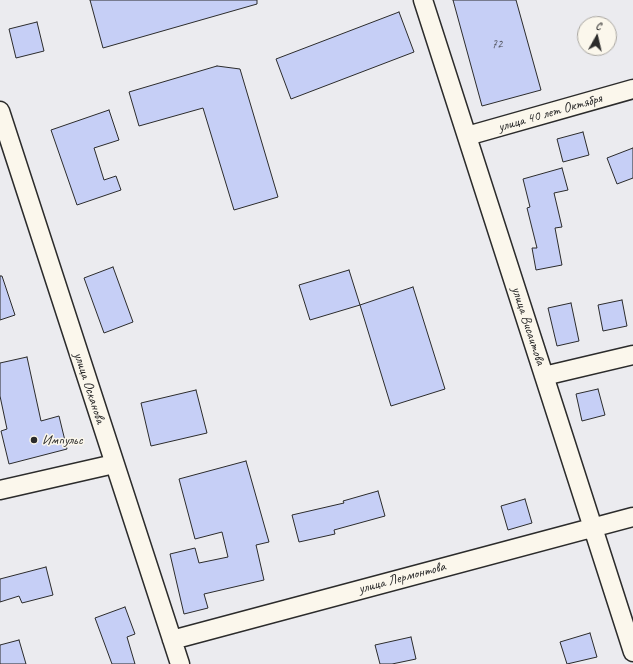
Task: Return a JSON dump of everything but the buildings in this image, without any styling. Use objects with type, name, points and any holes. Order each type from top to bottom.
[{"type":"street","name":"улица Висаитова","points":[[423,0],[633,652]]},
{"type":"street","name":"улица 40 лет Октября","points":[[466,136],[633,89]]},
{"type":"street","name":"улица Осканова","points":[[0,111],[180,664]]},
{"type":"street","points":[[544,376],[633,355]]},
{"type":"street","points":[[0,490],[114,464]]},
{"type":"street","name":"улица Лермонтова","points":[[172,640],[633,517]]},
{"type":"place","name":"Импульс","points":[[34,440]]}]
